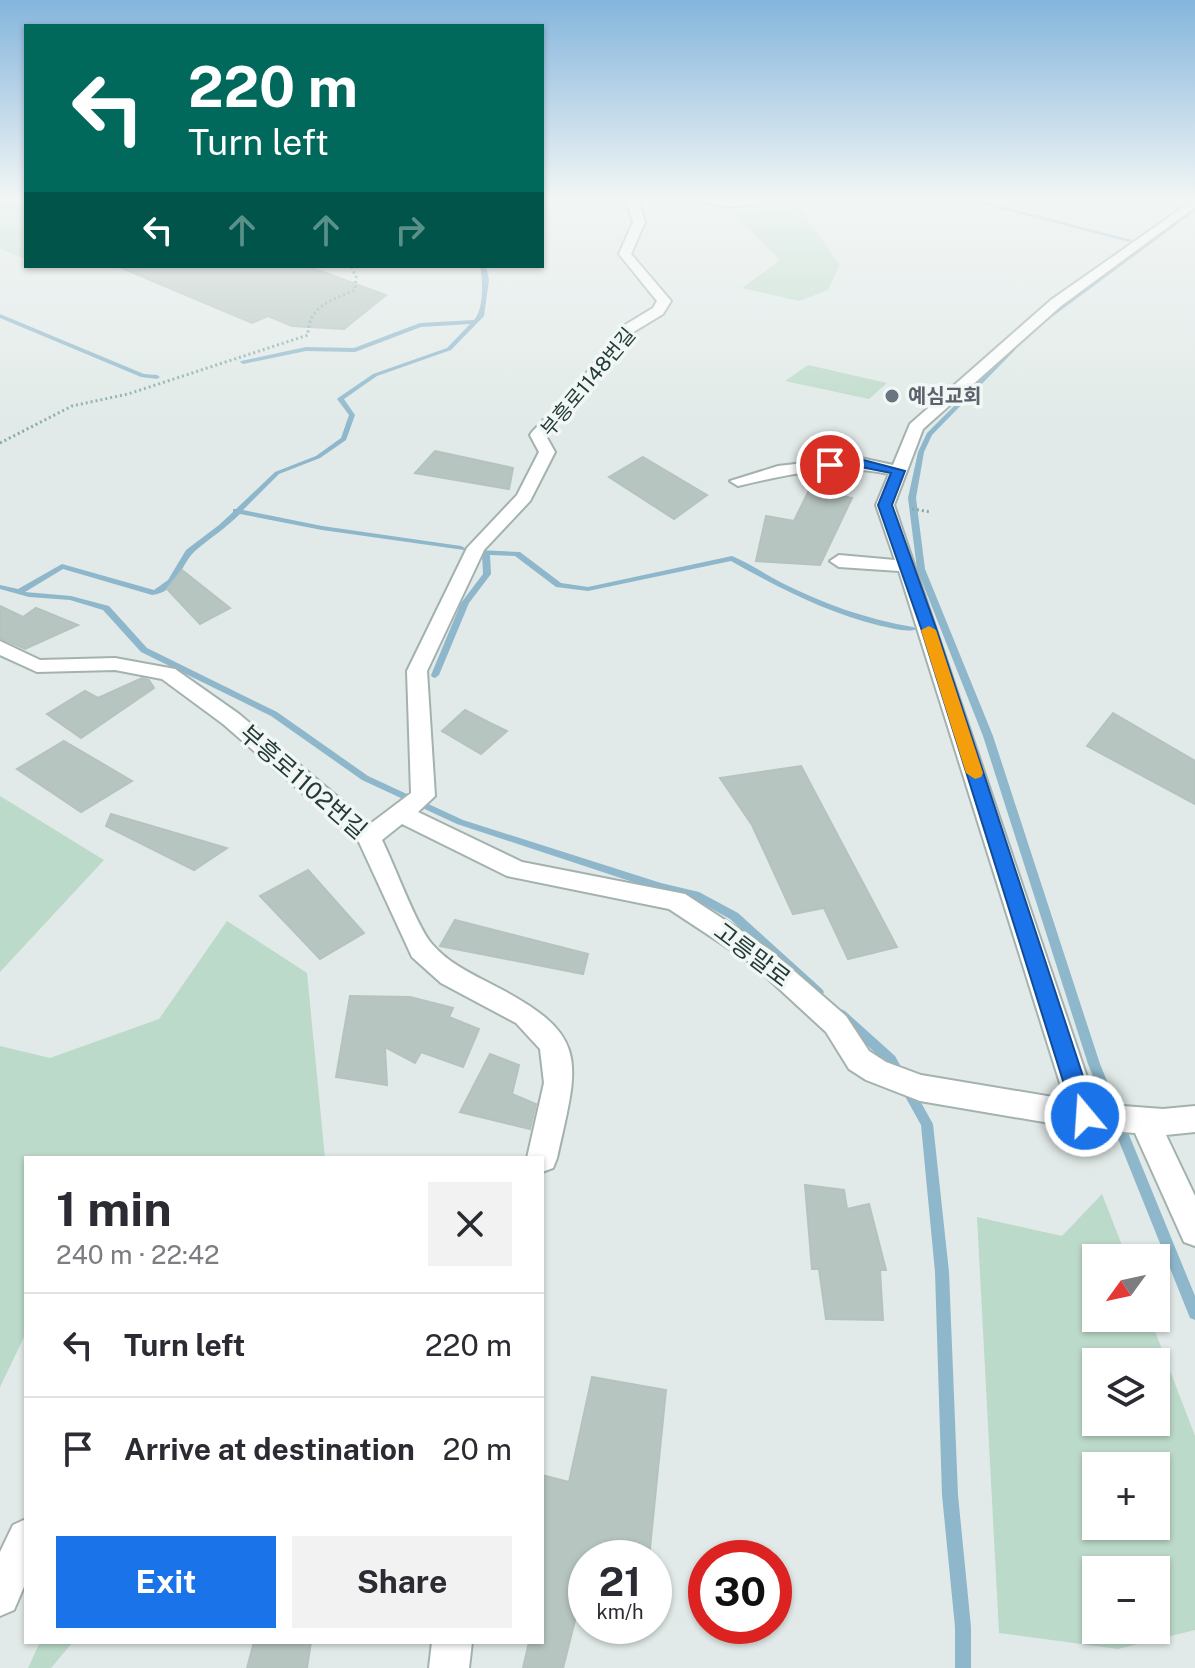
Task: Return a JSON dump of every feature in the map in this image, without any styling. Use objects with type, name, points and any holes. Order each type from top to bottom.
[{"type":"street","name":"부흥로1148번길","points":[[399,814],[423,796],[417,671],[476,548],[524,497],[547,452],[538,435],[581,390],[625,331],[658,311],[664,301],[643,276]]},
{"type":"street","points":[[1085,1116],[885,505],[916,427],[1056,303],[1093,276]]},
{"type":"street","points":[[738,481],[778,471],[856,462],[898,471]]},
{"type":"street","points":[[839,561],[906,566]]},
{"type":"street","name":"부흥로1102번길","points":[[0,647],[37,666],[115,664],[168,674],[231,719],[369,837],[421,950],[450,975],[526,1015],[554,1044],[554,1063],[559,1083],[542,1156]]},
{"type":"street","points":[[369,837],[399,814]]},
{"type":"street","name":"고릉말로","points":[[399,814],[426,823],[516,870],[676,901],[760,956],[836,1024],[859,1060],[876,1071],[920,1088],[1085,1116],[1195,1119]]},
{"type":"street","points":[[1138,1119],[1195,1231]]},
{"type":"street","points":[[0,1596],[24,1542]]},
{"type":"street","points":[[449,1668],[452,1644]]},
{"type":"path","points":[[0,443],[72,406],[128,394],[308,335],[306,324],[317,305],[355,290],[355,276]]},
{"type":"path","points":[[902,508],[931,512]]},
{"type":"green space","points":[[759,276],[835,276],[828,290],[799,301],[742,288]]},
{"type":"green space","points":[[808,365],[887,383],[869,399],[785,381]]},
{"type":"green space","points":[[0,796],[104,860],[0,972]]},
{"type":"green space","points":[[227,921],[307,973],[325,1156],[24,1156],[24,1337],[0,1387],[0,1046],[50,1058],[159,1019]]},
{"type":"green space","points":[[1102,1194],[1122,1244],[1082,1244],[1082,1332],[1155,1332],[1161,1348],[1082,1348],[1082,1436],[1170,1436],[1170,1370],[1195,1436],[1195,1630],[1170,1636],[1170,1556],[1082,1556],[1082,1644],[1138,1644],[1118,1649],[999,1633],[977,1217],[1062,1236]]},
{"type":"green space","points":[[39,1644],[71,1644],[51,1668],[28,1668]]},
{"type":"building","points":[[140,276],[334,276],[386,295],[344,329],[292,326],[268,316],[252,323]]},
{"type":"building","points":[[435,451],[513,468],[509,489],[415,473]]},
{"type":"building","points":[[643,457],[707,495],[674,519],[609,477]]},
{"type":"building","points":[[809,490],[852,498],[820,565],[756,561],[766,516],[794,521]]},
{"type":"building","points":[[182,570],[230,608],[200,624],[167,589]]},
{"type":"building","points":[[0,606],[23,617],[36,608],[78,625],[25,649],[0,638]]},
{"type":"building","points":[[142,678],[149,680],[154,688],[81,738],[47,714],[85,691],[98,698]]},
{"type":"building","points":[[465,710],[507,731],[481,754],[442,731]]},
{"type":"building","points":[[1113,713],[1195,761],[1195,804],[1087,746]]},
{"type":"building","points":[[64,741],[132,781],[81,812],[17,769]]},
{"type":"building","points":[[801,766],[897,947],[848,959],[824,908],[793,914],[752,825],[720,778]]},
{"type":"building","points":[[111,814],[227,848],[194,870],[106,826]]},
{"type":"building","points":[[308,870],[364,933],[320,959],[260,896]]},
{"type":"building","points":[[455,920],[588,954],[583,974],[440,946]]},
{"type":"building","points":[[350,996],[410,997],[453,1008],[449,1017],[479,1029],[463,1067],[421,1052],[415,1063],[385,1047],[387,1085],[336,1077]]},
{"type":"building","points":[[490,1054],[519,1065],[512,1094],[536,1104],[530,1129],[460,1112]]},
{"type":"building","points":[[805,1185],[844,1190],[847,1209],[869,1204],[886,1270],[880,1270],[883,1320],[826,1319],[819,1269],[812,1269]]},
{"type":"building","points":[[592,1377],[666,1390],[651,1540],[568,1540],[569,1644],[563,1668],[523,1668],[529,1644],[544,1644],[544,1476],[569,1482]]},
{"type":"building","points":[[253,1644],[311,1644],[307,1668],[247,1668]]},
{"type":"waterway","points":[[238,511],[277,473],[318,457],[344,439],[352,415],[340,399],[375,375],[449,349],[481,316],[485,276]]},
{"type":"waterway","points":[[1039,324],[1104,276]]},
{"type":"waterway","points":[[0,316],[143,376],[157,377]]},
{"type":"waterway","points":[[243,362],[306,349],[355,350],[420,325],[475,322]]},
{"type":"waterway","points":[[1013,349],[929,434],[921,452],[912,498],[921,569],[988,736],[1094,1064],[1195,1313]]},
{"type":"waterway","points":[[19,592],[62,566],[155,593],[171,582],[189,552],[238,511]]},
{"type":"waterway","points":[[238,511],[322,528],[461,548]]},
{"type":"waterway","points":[[481,552],[517,554],[559,585],[588,589],[732,558],[819,603],[865,620],[913,629]]},
{"type":"waterway","points":[[435,675],[465,603],[487,574],[486,553]]},
{"type":"waterway","points":[[0,587],[29,595],[71,598],[106,608],[144,650],[274,714],[365,778],[460,822],[661,887],[695,895],[734,916],[818,992]]},
{"type":"waterway","points":[[841,1014],[891,1060],[927,1124],[942,1272],[950,1495],[963,1627],[963,1668]]},
{"type":"slow traffic","points":[[929,630],[975,773]]},
{"type":"place","name":"예심교회","points":[[892,396]]},
{"type":"route","points":[[830,465],[856,462],[898,471],[885,505],[928,628],[1085,1116]]}]
